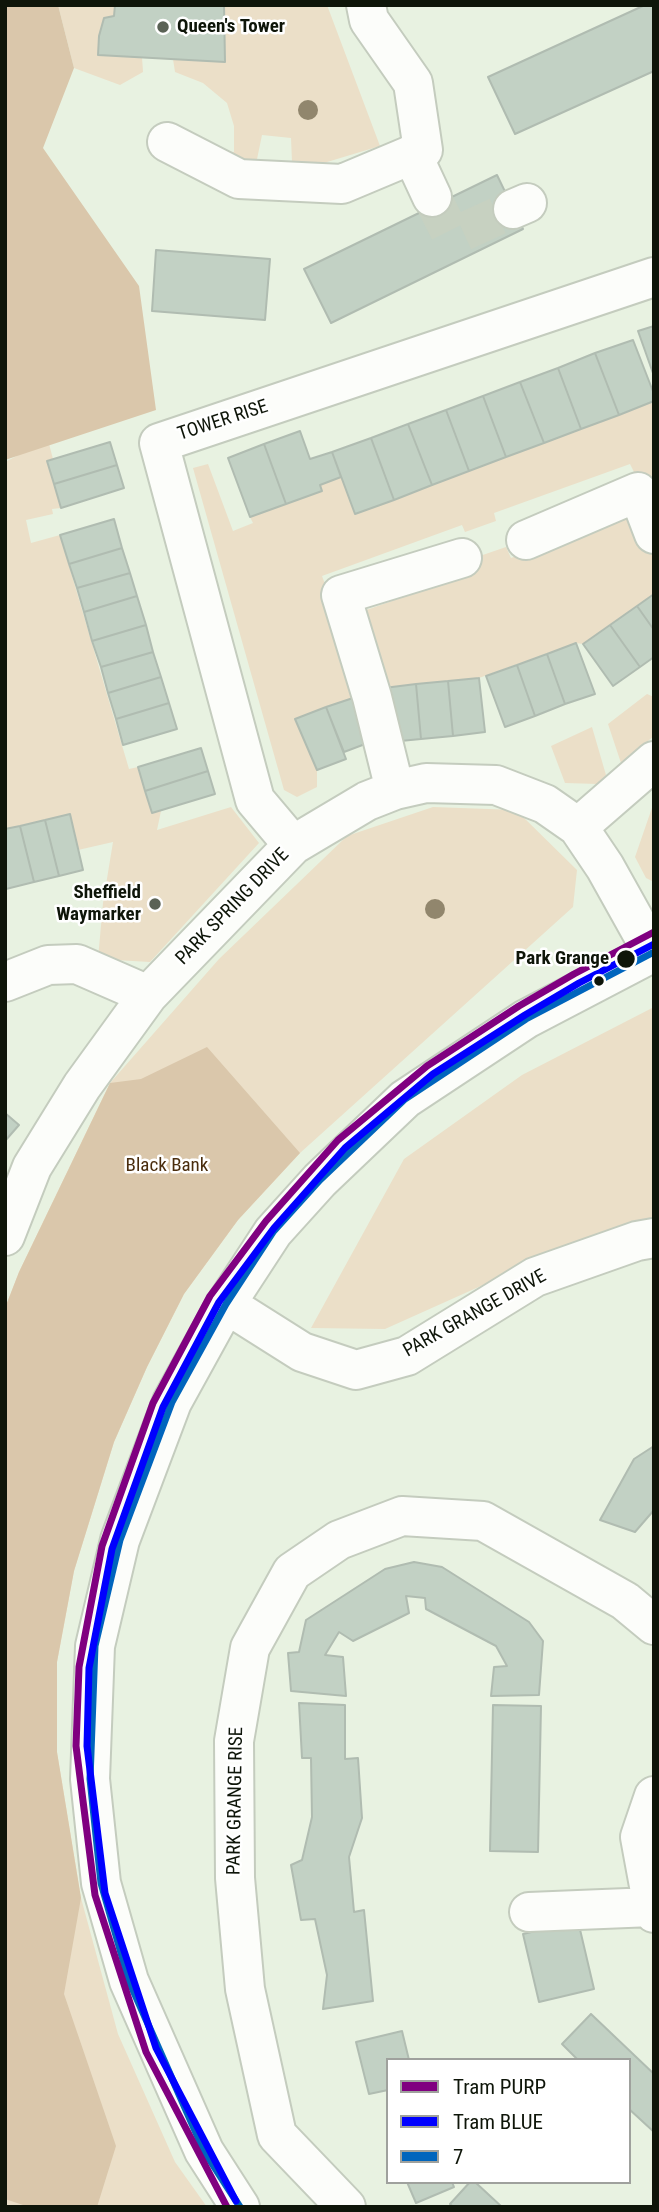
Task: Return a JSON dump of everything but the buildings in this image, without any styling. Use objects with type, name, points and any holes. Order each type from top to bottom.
[{"type":"street","points":[[167,142],[239,179],[342,184],[423,150],[413,83],[369,20],[366,5]]},
{"type":"street","points":[[412,154],[432,197]]},
{"type":"street","name":"TOWER RISE","points":[[293,845],[255,800],[159,443],[654,277]]},
{"type":"street","points":[[526,540],[638,492],[654,534]]},
{"type":"street","points":[[395,790],[372,698],[341,595],[462,558]]},
{"type":"street","points":[[578,827],[654,761]]},
{"type":"street","name":"PARK SPRING DRIVE","points":[[5,1236],[32,1167],[82,1086],[148,995],[293,845],[367,801],[395,790],[426,783],[496,785],[544,804],[578,827],[605,867],[653,953]]},
{"type":"street","points":[[240,2207],[204,2151],[129,1981],[101,1883],[90,1779],[94,1646],[120,1540],[172,1402],[226,1304],[273,1232],[320,1180],[405,1099],[526,1018],[653,953]]},
{"type":"street","points":[[5,982],[48,965],[77,964],[148,995]]},
{"type":"street","name":"PARK GRANGE DRIVE","points":[[226,1304],[302,1352],[356,1370],[407,1356],[536,1277],[636,1241],[654,1238]]},
{"type":"street","name":"PARK GRANGE RISE","points":[[346,2207],[277,2135],[245,1989],[234,1878],[233,1741],[250,1648],[292,1572],[339,1540],[402,1516],[482,1521],[625,1601],[654,1625]]},
{"type":"street","points":[[529,1912],[653,1910],[640,1837],[654,1796]]},
{"type":"green space","points":[[5,5],[58,5],[74,68],[43,148],[139,286],[156,410],[5,460]]},
{"type":"green space","points":[[58,5],[115,5],[114,16],[104,18],[98,55],[142,57],[143,72],[120,85],[74,68]]},
{"type":"green space","points":[[224,5],[327,5],[380,146],[304,169],[292,162],[291,138],[262,135],[256,164],[211,150],[234,152],[234,126],[227,103],[203,83],[175,72],[173,59],[224,62]]},
{"type":"green space","points":[[654,401],[654,512],[630,464],[494,513],[496,521],[465,532],[462,525],[322,576],[366,693],[295,719],[317,770],[317,787],[297,797],[284,790],[193,468],[208,464],[233,531],[253,523],[250,517],[322,491],[320,485],[341,477],[356,514]]},
{"type":"green space","points":[[48,440],[53,459],[47,462],[61,508],[52,509],[53,514],[26,520],[31,543],[60,535],[129,769],[138,767],[152,813],[161,811],[157,830],[231,807],[259,843],[150,962],[98,959],[103,903],[113,842],[78,850],[70,814],[5,829],[5,462]]},
{"type":"green space","points":[[633,513],[648,540],[654,559],[654,594],[583,644],[576,643],[479,678],[384,688],[355,614],[477,571],[474,558],[506,547],[511,558]]},
{"type":"green space","points":[[647,694],[654,697],[654,736],[621,763],[608,724]]},
{"type":"green space","points":[[592,727],[606,775],[598,784],[565,783],[551,746]]},
{"type":"green space","points":[[654,802],[654,882],[646,878],[635,857]]},
{"type":"green space","name":"Black Bank","points":[[433,807],[516,810],[577,870],[573,907],[300,1153],[238,1220],[184,1294],[147,1367],[114,1442],[74,1571],[57,1662],[57,1752],[81,1898],[118,2034],[175,2162],[207,2207],[5,2207],[5,1308],[19,1272],[110,1083],[219,959],[347,836]]},
{"type":"green space","points":[[654,1007],[654,1224],[570,1246],[385,1329],[311,1328],[404,1159],[522,1075]]},
{"type":"green space","name":"Black Bank","points":[[207,1047],[300,1153],[238,1220],[184,1294],[147,1367],[114,1442],[74,1571],[57,1662],[57,1752],[81,1898],[64,1994],[116,2146],[97,2207],[29,2207],[5,2199],[5,1308],[19,1272],[110,1083],[141,1079]]},
{"type":"tunnel","points":[[432,197],[452,237],[513,209]]},
{"type":"tram line","name":"PURP","points":[[227,2207],[146,2052],[95,1895],[76,1746],[79,1667],[102,1546],[153,1403],[210,1296],[266,1221],[338,1140],[427,1066],[519,1006],[654,932]]},
{"type":"tram line","name":"BLUE","points":[[236,2201],[156,2048],[105,1893],[87,1746],[89,1668],[112,1549],[163,1407],[219,1302],[274,1228],[345,1148],[433,1074],[579,983],[654,944]]},
{"type":"transit line","name":"7","points":[[240,2207],[204,2151],[129,1981],[101,1883],[90,1779],[95,1646],[120,1540],[172,1402],[226,1304],[273,1232],[320,1180],[405,1099],[526,1019],[654,952]]},
{"type":"place","name":"Queen's Tower","points":[[163,27]]},
{"type":"place","name":"Sheffield Waymarker","points":[[155,904]]},
{"type":"place","name":"Park Grange","points":[[626,959]]}]
